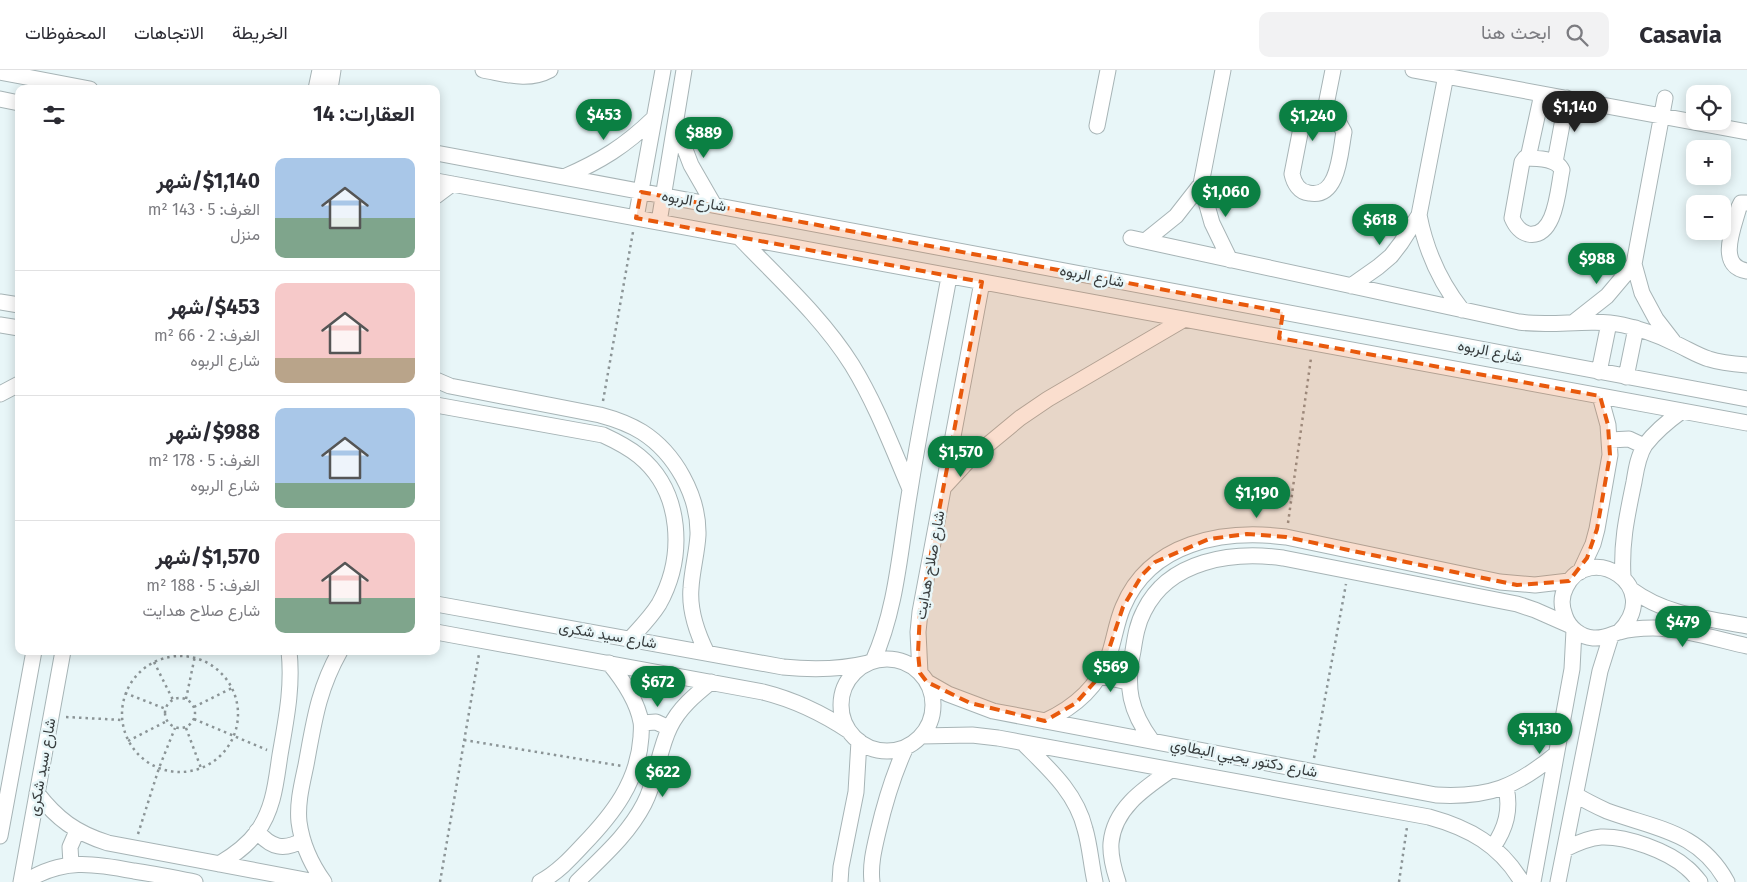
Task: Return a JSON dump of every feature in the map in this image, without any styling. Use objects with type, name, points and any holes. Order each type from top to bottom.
[{"type":"street","points":[[317,85],[320,70]]},
{"type":"street","points":[[331,85],[333,70]]},
{"type":"street","points":[[483,70],[521,77],[539,75],[550,70]]},
{"type":"street","points":[[636,218],[663,70]]},
{"type":"street","points":[[659,222],[684,70]]},
{"type":"street","points":[[1097,126],[1108,70]]},
{"type":"street","points":[[1223,70],[1201,184],[1212,223],[1230,260]]},
{"type":"street","points":[[1323,120],[1332,70]]},
{"type":"street","points":[[1413,70],[1446,73],[1542,94],[1747,132]]},
{"type":"street","points":[[0,72],[16,72],[73,85]]},
{"type":"street","points":[[1351,286],[1390,256],[1401,244],[1419,215],[1446,73]]},
{"type":"street","points":[[1528,158],[1542,94]]},
{"type":"street","points":[[1555,162],[1567,98]]},
{"type":"street","points":[[1665,98],[1634,264],[1642,292],[1649,306],[1665,332],[1675,343]]},
{"type":"street","points":[[0,99],[15,102]]},
{"type":"street","points":[[564,177],[612,153],[634,137],[654,118]]},
{"type":"street","points":[[1308,118],[1323,120],[1339,123],[1344,132],[1334,180],[1324,191],[1310,194],[1303,192],[1294,181],[1292,167],[1304,121],[1308,118]]},
{"type":"street","points":[[674,122],[691,165],[714,205]]},
{"type":"street","name":"شارع الربوه","points":[[440,155],[1747,399]]},
{"type":"street","points":[[1525,158],[1555,162],[1562,170],[1550,224],[1541,232],[1529,234],[1523,232],[1514,223],[1512,211],[1522,162],[1525,158]]},
{"type":"street","name":"شارع الربوه","points":[[440,182],[1747,424]]},
{"type":"street","points":[[440,193],[452,184]]},
{"type":"street","points":[[1201,184],[1176,216],[1138,240],[1538,325],[1574,322],[1608,323],[1636,328],[1709,359],[1747,365]]},
{"type":"street","points":[[1747,203],[1741,203],[1739,207],[1729,253],[1734,265],[1747,271]]},
{"type":"street","points":[[1419,215],[1427,249],[1434,266],[1462,310]]},
{"type":"street","points":[[739,237],[808,310],[852,364],[869,395],[910,489]]},
{"type":"street","points":[[1574,322],[1607,296],[1634,264]]},
{"type":"street","name":"شارع صلاح هدايت","points":[[871,662],[883,640],[889,617],[949,276]]},
{"type":"street","name":"شارع صلاح هدايت","points":[[923,677],[918,632],[920,612],[982,282]]},
{"type":"street","points":[[0,302],[15,304]]},
{"type":"street","points":[[1279,338],[1283,312]]},
{"type":"street","points":[[945,486],[968,461],[1020,418],[1048,399],[1183,320]]},
{"type":"street","points":[[1599,372],[1608,323]]},
{"type":"street","points":[[0,325],[15,327]]},
{"type":"street","points":[[1626,377],[1636,328]]},
{"type":"street","points":[[1518,381],[1523,357]]},
{"type":"street","points":[[440,382],[450,386],[600,415],[622,422],[643,433],[655,443],[676,466],[688,487],[695,509],[698,533],[690,588],[691,605],[699,638],[707,653]]},
{"type":"street","points":[[0,394],[15,386]]},
{"type":"street","points":[[1533,882],[1572,669],[1571,627],[1562,610],[1562,600],[1590,551],[1597,529],[1610,455],[1610,440],[1600,396]]},
{"type":"street","points":[[440,405],[603,435],[623,444],[640,457],[655,473],[666,492],[674,512],[677,534],[675,556],[668,584],[659,604],[646,623],[630,639]]},
{"type":"street","points":[[1623,577],[1623,531],[1644,446],[1667,422],[1682,412]]},
{"type":"street","points":[[1610,440],[1629,439],[1644,446]]},
{"type":"street","points":[[1045,721],[1062,713],[1076,703],[1090,690],[1100,676],[1108,659],[1123,607],[1131,590],[1155,562],[1190,545],[1218,537],[1247,534],[1286,537],[1500,582],[1535,585],[1574,576],[1591,568],[1602,567],[1614,570],[1623,577],[1632,590],[1645,600],[1675,612],[1747,626]]},
{"type":"street","points":[[1152,741],[1142,728],[1130,698],[1128,682],[1137,629],[1144,611],[1154,595],[1167,582],[1183,571],[1214,560],[1246,555],[1283,558],[1517,604],[1535,610],[1571,627],[1582,635],[1592,638],[1602,639],[1615,634],[1654,628],[1747,646]]},
{"type":"street","points":[[668,584],[678,591],[685,591],[690,588]]},
{"type":"street","points":[[1558,882],[1600,671],[1615,634],[1627,624],[1632,613],[1634,602],[1632,590]]},
{"type":"street","name":"شارع سيد شكرى","points":[[440,605],[805,670],[848,668],[871,662]]},
{"type":"street","name":"شارع سيد شكرى","points":[[440,633],[609,662],[763,692],[809,707],[854,736]]},
{"type":"street","name":"شارع سيد شكرى","points":[[0,836],[5,789],[33,655]]},
{"type":"street","name":"شارع سيد شكرى","points":[[21,882],[62,655]]},
{"type":"street","points":[[219,864],[234,855],[246,844],[258,831],[267,816],[273,798],[290,692],[289,655]]},
{"type":"street","points":[[324,882],[316,870],[303,840],[299,822],[299,804],[317,704],[327,676],[338,655]]},
{"type":"street","points":[[885,659],[898,660],[910,665],[923,677],[932,693],[933,710],[928,727],[921,736],[906,747],[894,751],[882,751],[870,748],[854,736],[843,719],[841,706],[842,693],[848,680],[857,670],[871,662],[885,659]]},
{"type":"street","points":[[540,882],[567,862],[602,826],[624,796],[635,768],[640,746],[642,723],[631,694],[609,662]]},
{"type":"street","points":[[1100,676],[1128,682]]},
{"type":"street","name":"شارع دكتور يحيي البطاوي","points":[[923,677],[948,694],[993,711],[1436,795],[1468,795],[1506,787],[1533,773],[1556,754]]},
{"type":"street","points":[[577,882],[621,840],[634,822],[651,788],[669,728],[680,710],[694,695],[711,682]]},
{"type":"street","points":[[642,723],[656,722],[669,728]]},
{"type":"street","name":"شارع دكتور يحيي البطاوي","points":[[921,736],[972,735],[1023,743],[1409,814],[1452,824],[1473,833],[1492,847],[1514,869],[1522,882]]},
{"type":"street","points":[[840,882],[841,867],[856,792],[854,736]]},
{"type":"street","points":[[1023,743],[1069,792],[1082,818],[1089,847],[1094,882]]},
{"type":"street","points":[[872,882],[873,856],[886,797],[891,780],[906,747]]},
{"type":"street","points":[[1118,882],[1111,844],[1115,827],[1122,812],[1133,799],[1171,770]]},
{"type":"street","points":[[1492,847],[1503,830],[1508,812],[1509,799],[1506,787]]},
{"type":"street","points":[[37,793],[55,814],[77,831],[108,843],[316,882]]},
{"type":"street","points":[[1576,795],[1606,810],[1682,836],[1703,851],[1721,871],[1727,882]]},
{"type":"street","points":[[71,864],[70,847],[77,831]]},
{"type":"street","points":[[258,831],[264,840],[273,845],[283,847],[294,845],[303,840]]},
{"type":"street","points":[[1565,849],[1582,841],[1601,837],[1620,839],[1669,855],[1688,868],[1700,882]]},
{"type":"street","points":[[1089,847],[1111,844]]},
{"type":"street","points":[[25,882],[53,868],[71,864],[103,865],[195,882]]},
{"type":"path","points":[[600,415],[636,218]]},
{"type":"path","points":[[1286,537],[1313,344]]},
{"type":"path","points":[[1312,771],[1348,570]]},
{"type":"path","points":[[440,882],[481,640]]},
{"type":"path","points":[[186,699],[195,655]]},
{"type":"path","points":[[186,656],[195,658],[212,666],[227,680],[232,688],[237,707],[234,736],[217,758],[201,768],[180,772],[159,768],[141,757],[128,741],[122,720],[123,702],[137,675],[154,662],[170,657],[186,656]]},
{"type":"path","points":[[154,662],[173,700]]},
{"type":"path","points":[[194,708],[232,688]]},
{"type":"path","points":[[126,693],[166,709]]},
{"type":"path","points":[[186,699],[194,708],[194,719],[186,728],[175,728],[167,721],[166,709],[173,700],[186,699]]},
{"type":"path","points":[[50,717],[122,720]]},
{"type":"path","points":[[194,719],[280,755]]},
{"type":"path","points":[[128,741],[167,721]]},
{"type":"path","points":[[134,848],[159,768],[175,728]]},
{"type":"path","points":[[186,728],[201,768]]},
{"type":"path","points":[[464,740],[635,768]]},
{"type":"path","points":[[1399,882],[1409,814]]},
{"type":"highlighted area","points":[[641,192],[1283,312],[1279,338],[1600,396],[1608,425],[1610,455],[1597,529],[1587,558],[1569,581],[1517,585],[1286,537],[1247,534],[1209,539],[1155,562],[1142,575],[1123,607],[1100,676],[1076,703],[1045,721],[970,703],[927,682],[920,673],[918,653],[920,612],[982,282],[636,218]]}]
